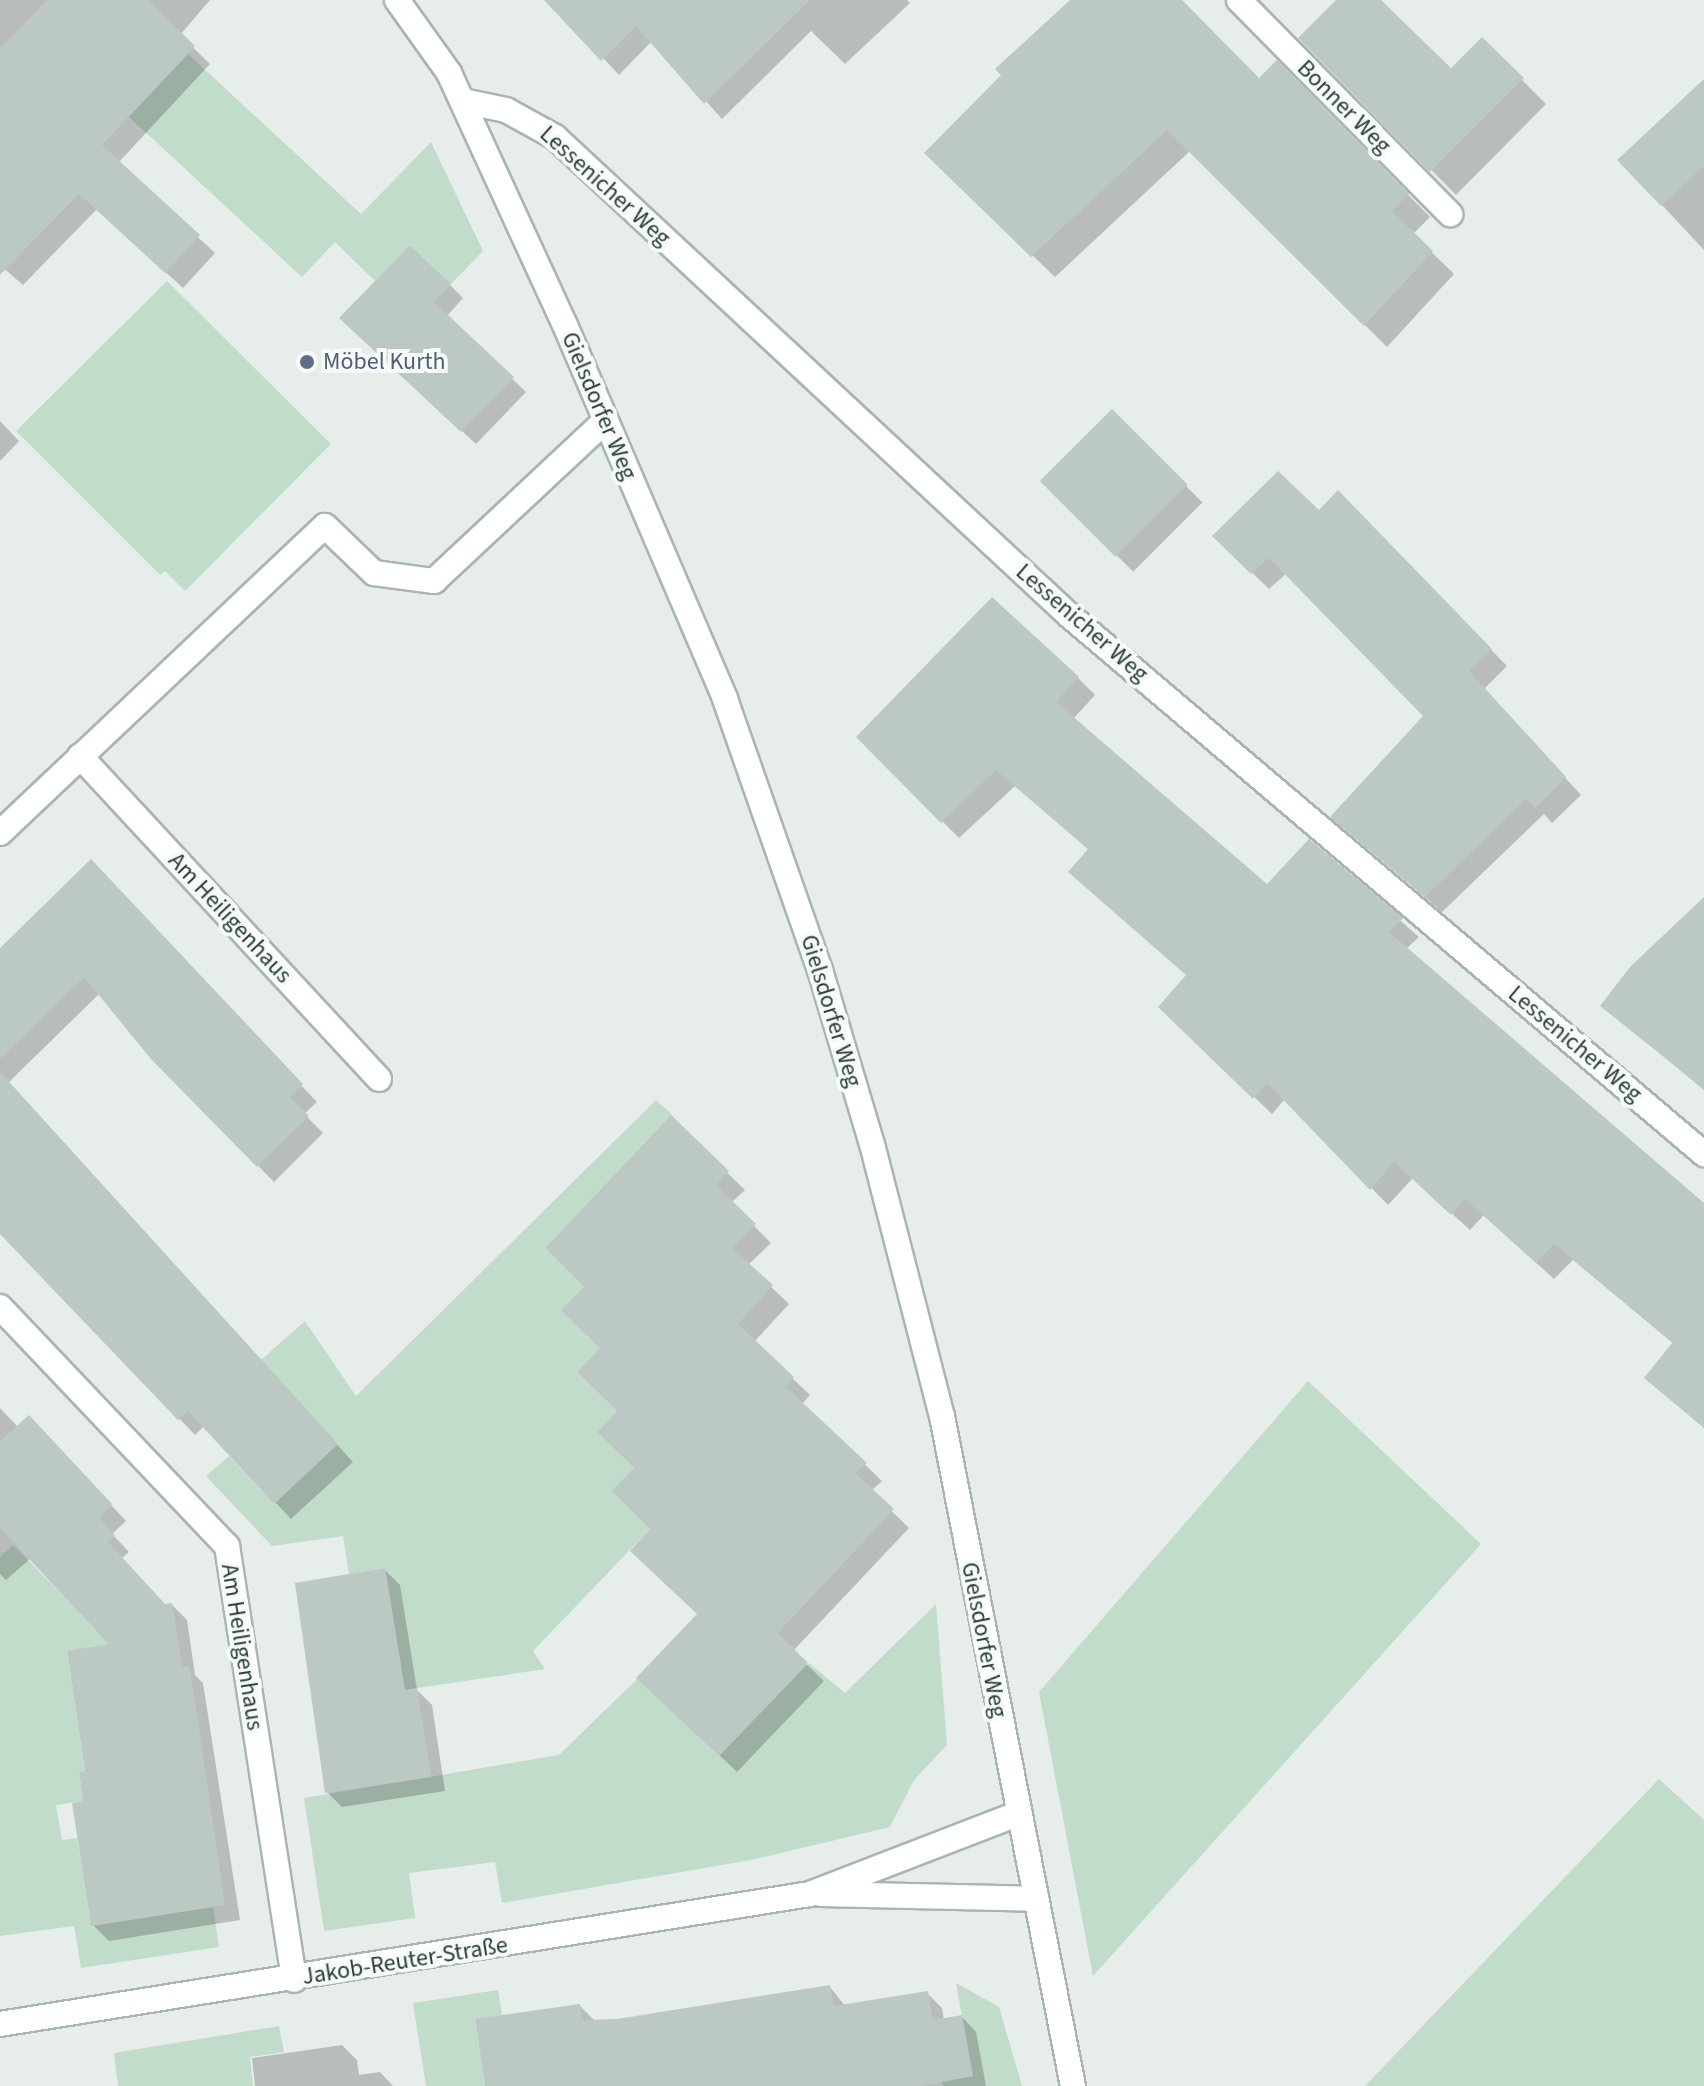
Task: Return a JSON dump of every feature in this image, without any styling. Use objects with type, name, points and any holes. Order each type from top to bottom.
[{"type":"street","name":"Gielsdorfer Weg","points":[[397,0],[463,101],[605,421],[725,699],[820,970],[868,1130],[942,1416],[1017,1814],[1073,2086]]},
{"type":"street","name":"Bonner Weg","points":[[1239,0],[1450,214]]},
{"type":"street","name":"Lessenicher Weg","points":[[463,101],[506,110],[555,137],[1070,616],[1704,1154]]},
{"type":"street","points":[[0,833],[325,526],[374,573],[434,581],[605,421]]},
{"type":"street","name":"Am Heiligenhaus","points":[[80,756],[379,1079]]},
{"type":"street","name":"Am Heiligenhaus","points":[[0,1307],[227,1546],[294,1980]]},
{"type":"street","name":"Jakob-Reuter-Straße","points":[[810,1894],[1017,1814]]},
{"type":"street","name":"Jakob-Reuter-Straße","points":[[0,2024],[294,1980],[810,1894],[1034,1899]]},
{"type":"green space","points":[[188,54],[361,214],[431,142],[483,251],[451,284],[410,245],[375,281],[335,242],[302,277],[129,117]]},
{"type":"green space","points":[[167,281],[331,444],[185,591],[165,571],[160,575],[16,431]]},
{"type":"green space","points":[[656,1100],[672,1114],[545,1248],[584,1287],[600,1348],[577,1372],[617,1411],[597,1432],[634,1468],[611,1491],[650,1529],[533,1651],[545,1669],[398,1691],[401,1666],[385,1568],[349,1574],[343,1536],[272,1546],[206,1476],[229,1456],[274,1504],[338,1444],[260,1361],[305,1321],[356,1396]]},
{"type":"green space","points":[[1308,1381],[1481,1544],[1093,1976],[1039,1692]]},
{"type":"green space","points":[[13,1545],[57,1589],[134,1641],[67,1652],[85,1771],[79,1772],[83,1801],[56,1805],[62,1840],[77,1838],[91,1926],[213,1907],[219,1947],[81,1968],[74,1926],[0,1936],[0,1557]]},
{"type":"green space","points":[[936,1604],[947,1745],[914,1780],[890,1827],[751,1860],[502,1903],[495,1862],[409,1873],[415,1918],[324,1931],[304,1798],[559,1755],[638,1678],[719,1756],[809,1663],[845,1693]]},
{"type":"green space","points":[[1659,1779],[1704,1820],[1704,2086],[1365,2086]]},
{"type":"green space","points":[[956,1983],[999,2007],[1022,2086],[943,2086],[942,2082],[973,2076]]},
{"type":"green space","points":[[498,1990],[502,2015],[475,2020],[485,2086],[426,2086],[413,2003]]},
{"type":"green space","points":[[279,2026],[284,2052],[250,2057],[253,2086],[118,2086],[114,2053]]},
{"type":"building","points":[[47,0],[148,0],[195,46],[102,145],[200,235],[165,273],[79,194],[0,275],[0,48]]},
{"type":"building","points":[[544,0],[810,0],[704,104],[636,26],[601,61]]},
{"type":"building","points":[[1070,0],[1182,0],[1259,78],[1277,60],[1409,194],[1392,211],[1433,251],[1364,326],[1167,130],[1031,257],[924,153],[1001,75],[995,69]]},
{"type":"building","points":[[1336,0],[1381,0],[1451,68],[1482,37],[1524,78],[1430,172],[1298,38]]},
{"type":"building","points":[[1704,79],[1704,166],[1661,206],[1617,160]]},
{"type":"building","points":[[410,245],[451,284],[434,302],[514,377],[461,432],[339,318]]},
{"type":"building","points":[[1112,409],[1188,485],[1116,557],[1040,481]]},
{"type":"building","points":[[1278,471],[1319,510],[1338,490],[1492,649],[1469,671],[1566,777],[1535,808],[1526,799],[1425,897],[1330,817],[1423,716],[1269,558],[1251,574],[1212,536]]},
{"type":"building","points":[[992,597],[1079,677],[1056,702],[1267,884],[1309,839],[1403,918],[1389,932],[1704,1203],[1704,1428],[1644,1378],[1673,1342],[1554,1244],[1536,1263],[1465,1199],[1451,1215],[1394,1162],[1370,1190],[1267,1083],[1253,1099],[1158,1007],[1186,975],[1068,872],[1088,849],[996,770],[941,823],[856,737]]},
{"type":"building","points":[[91,859],[303,1084],[290,1097],[309,1116],[257,1167],[151,1059],[84,977],[0,1059],[0,948]]},
{"type":"building","points":[[1704,897],[1704,1089],[1600,1006],[1630,967]]},
{"type":"building","points":[[0,1072],[338,1444],[274,1504],[188,1411],[178,1420],[0,1234]]},
{"type":"building","points":[[671,1115],[729,1171],[716,1185],[756,1224],[732,1248],[773,1285],[738,1324],[794,1377],[786,1387],[867,1463],[855,1473],[894,1509],[778,1633],[808,1663],[719,1756],[636,1678],[697,1614],[630,1551],[650,1529],[611,1491],[634,1468],[597,1432],[617,1411],[577,1372],[600,1348],[561,1310],[584,1287],[545,1248]]},
{"type":"building","points":[[29,1415],[112,1504],[99,1518],[115,1535],[108,1542],[165,1604],[172,1603],[182,1667],[189,1666],[194,1694],[225,1905],[91,1926],[72,1803],[83,1801],[79,1772],[85,1771],[67,1651],[109,1644],[0,1528],[0,1441]]},
{"type":"building","points":[[385,1568],[405,1690],[417,1688],[431,1777],[325,1793],[295,1583]]},
{"type":"building","points":[[830,1985],[834,2006],[928,1991],[933,2020],[962,2015],[973,2076],[920,2086],[485,2086],[475,2019],[580,2004],[583,2020],[617,2019]]},
{"type":"place","name":"Möbel Kurth","points":[[307,362]]}]
